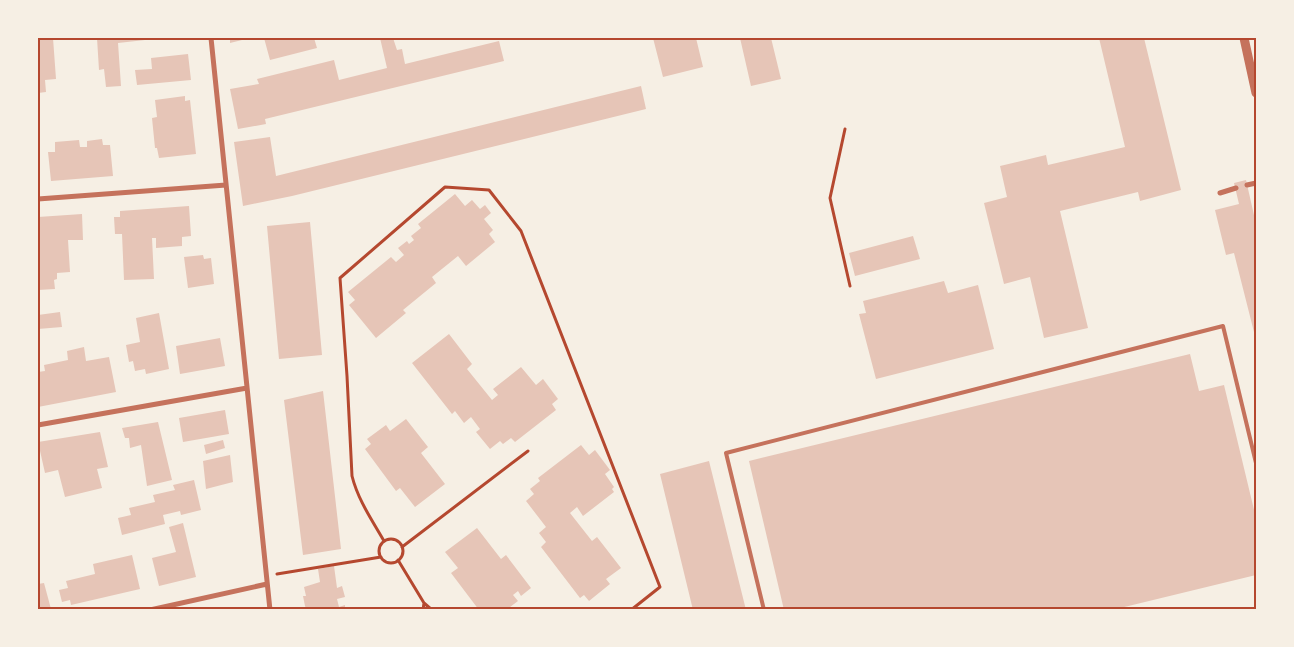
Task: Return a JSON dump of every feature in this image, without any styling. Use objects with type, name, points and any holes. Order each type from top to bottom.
[{"type":"street","points":[[211,38],[270,610]]},
{"type":"street","points":[[1244,38],[1256,93]]},
{"type":"street","points":[[1247,185],[1256,183]]},
{"type":"street","points":[[38,198],[226,185]]},
{"type":"street","points":[[1220,193],[1236,188]]},
{"type":"street","points":[[38,424],[247,388]]},
{"type":"street","points":[[150,610],[267,584]]},
{"type":"lane","points":[[764,610],[726,452],[1224,326],[1256,463]]},
{"type":"path","points":[[845,129],[830,198],[850,286]]},
{"type":"path","points":[[384,541],[362,504],[352,476],[340,278],[445,187],[489,190],[521,231],[660,587],[631,610]]},
{"type":"path","points":[[402,547],[528,451]]},
{"type":"path","points":[[266,576],[380,557],[392,562],[398,560],[402,554],[402,547],[398,541],[391,539],[384,541],[380,545],[380,557]]},
{"type":"path","points":[[398,560],[424,603],[432,610]]},
{"type":"path","points":[[423,610],[424,603]]},
{"type":"building","points":[[38,38],[53,38],[56,79],[45,80],[46,92],[38,93]]},
{"type":"building","points":[[97,38],[145,38],[145,40],[118,43],[121,86],[106,87],[104,69],[99,70]]},
{"type":"building","points":[[230,38],[250,38],[230,43]]},
{"type":"building","points":[[264,38],[314,38],[317,48],[270,60]]},
{"type":"building","points":[[380,38],[393,38],[397,50],[402,49],[405,64],[499,41],[504,61],[265,119],[266,124],[238,129],[230,89],[259,84],[257,79],[334,60],[339,80],[387,68]]},
{"type":"building","points":[[653,38],[696,38],[703,67],[663,77]]},
{"type":"building","points":[[740,38],[771,38],[781,79],[751,86]]},
{"type":"building","points":[[1099,38],[1144,38],[1181,190],[1140,201],[1138,192],[1060,211],[1088,328],[1044,338],[1030,277],[1004,284],[984,203],[1007,197],[1000,166],[1046,155],[1048,165],[1125,147]]},
{"type":"building","points":[[188,54],[191,80],[137,85],[135,70],[152,69],[151,58]]},
{"type":"building","points":[[641,86],[646,109],[292,196],[243,206],[234,142],[270,137],[276,176]]},
{"type":"building","points":[[185,96],[185,101],[190,100],[196,154],[159,158],[157,148],[155,148],[152,118],[157,117],[155,100]]},
{"type":"building","points":[[102,139],[103,145],[110,145],[113,176],[51,181],[48,152],[55,152],[55,142],[79,140],[80,147],[87,147],[87,141]]},
{"type":"building","points":[[1246,180],[1256,224],[1256,340],[1234,253],[1226,255],[1215,210],[1239,204],[1234,183]]},
{"type":"building","points":[[455,194],[465,206],[472,200],[480,209],[485,205],[491,213],[484,219],[493,230],[489,234],[495,242],[466,266],[458,256],[432,277],[436,283],[403,310],[406,313],[376,338],[349,305],[355,300],[348,292],[391,257],[396,262],[404,255],[398,248],[407,241],[409,244],[414,240],[411,236],[421,228],[418,224]]},
{"type":"building","points":[[189,206],[191,236],[182,237],[182,246],[156,248],[156,238],[152,238],[154,279],[124,280],[122,234],[115,234],[114,217],[120,217],[120,211]]},
{"type":"building","points":[[82,214],[83,240],[68,240],[70,272],[57,273],[57,279],[54,280],[55,289],[38,290],[38,217]]},
{"type":"building","points":[[310,222],[322,355],[279,359],[267,226]]},
{"type":"building","points":[[913,236],[920,259],[855,276],[849,253]]},
{"type":"building","points":[[203,255],[204,259],[211,258],[214,284],[188,288],[184,257]]},
{"type":"building","points":[[944,281],[948,293],[978,285],[994,349],[876,379],[859,314],[866,313],[863,301]]},
{"type":"building","points":[[60,312],[62,327],[38,329],[38,315]]},
{"type":"building","points":[[159,313],[169,369],[146,374],[145,369],[135,371],[133,361],[129,362],[126,345],[140,342],[136,318]]},
{"type":"building","points":[[449,334],[472,364],[467,369],[492,400],[498,395],[493,389],[521,367],[536,385],[543,379],[558,399],[552,404],[556,410],[515,442],[511,438],[503,444],[500,441],[490,449],[476,432],[480,429],[471,417],[464,423],[455,411],[452,414],[412,363]]},
{"type":"building","points":[[220,338],[225,366],[180,374],[176,346]]},
{"type":"building","points":[[84,347],[86,361],[109,357],[116,392],[38,407],[38,372],[45,371],[44,365],[68,360],[67,351]]},
{"type":"building","points":[[1190,354],[1199,391],[1224,385],[1256,518],[1256,575],[1112,610],[784,610],[749,461]]},
{"type":"building","points":[[323,391],[341,549],[303,555],[284,400]]},
{"type":"building","points":[[225,410],[229,434],[183,442],[179,418]]},
{"type":"building","points":[[406,419],[428,447],[421,453],[445,484],[415,507],[400,488],[396,491],[365,449],[371,444],[367,439],[386,425],[390,431]]},
{"type":"building","points":[[158,422],[172,480],[147,486],[141,445],[130,448],[129,438],[125,438],[122,428]]},
{"type":"building","points":[[100,432],[108,467],[97,469],[102,488],[65,497],[58,470],[45,473],[38,442]]},
{"type":"building","points":[[223,440],[225,448],[206,454],[204,445]]},
{"type":"building","points":[[581,445],[589,455],[595,450],[610,470],[605,474],[614,487],[612,489],[614,492],[583,516],[577,507],[570,513],[592,541],[597,537],[621,568],[606,579],[610,584],[589,601],[584,595],[580,598],[541,547],[546,542],[539,533],[546,527],[526,501],[534,494],[530,489],[540,481],[538,478]]},
{"type":"building","points":[[230,455],[233,482],[206,489],[203,461]]},
{"type":"building","points":[[709,461],[746,610],[693,610],[660,474]]},
{"type":"building","points":[[194,480],[201,510],[181,515],[180,511],[163,515],[165,524],[122,535],[118,518],[131,515],[129,508],[155,502],[153,495],[175,490],[173,485]]},
{"type":"building","points":[[183,523],[196,577],[159,586],[152,558],[176,552],[169,527]]},
{"type":"building","points":[[477,528],[501,559],[506,555],[531,588],[521,596],[518,591],[513,595],[518,601],[506,610],[479,610],[451,573],[458,568],[445,552]]},
{"type":"building","points":[[132,555],[140,589],[71,605],[70,600],[62,602],[59,590],[68,588],[66,581],[95,574],[93,564]]},
{"type":"building","points":[[334,566],[337,588],[342,586],[345,597],[337,599],[339,607],[345,605],[345,610],[307,610],[303,596],[306,596],[304,587],[320,582],[318,569]]},
{"type":"building","points":[[44,583],[51,609],[38,610],[38,584]]}]
